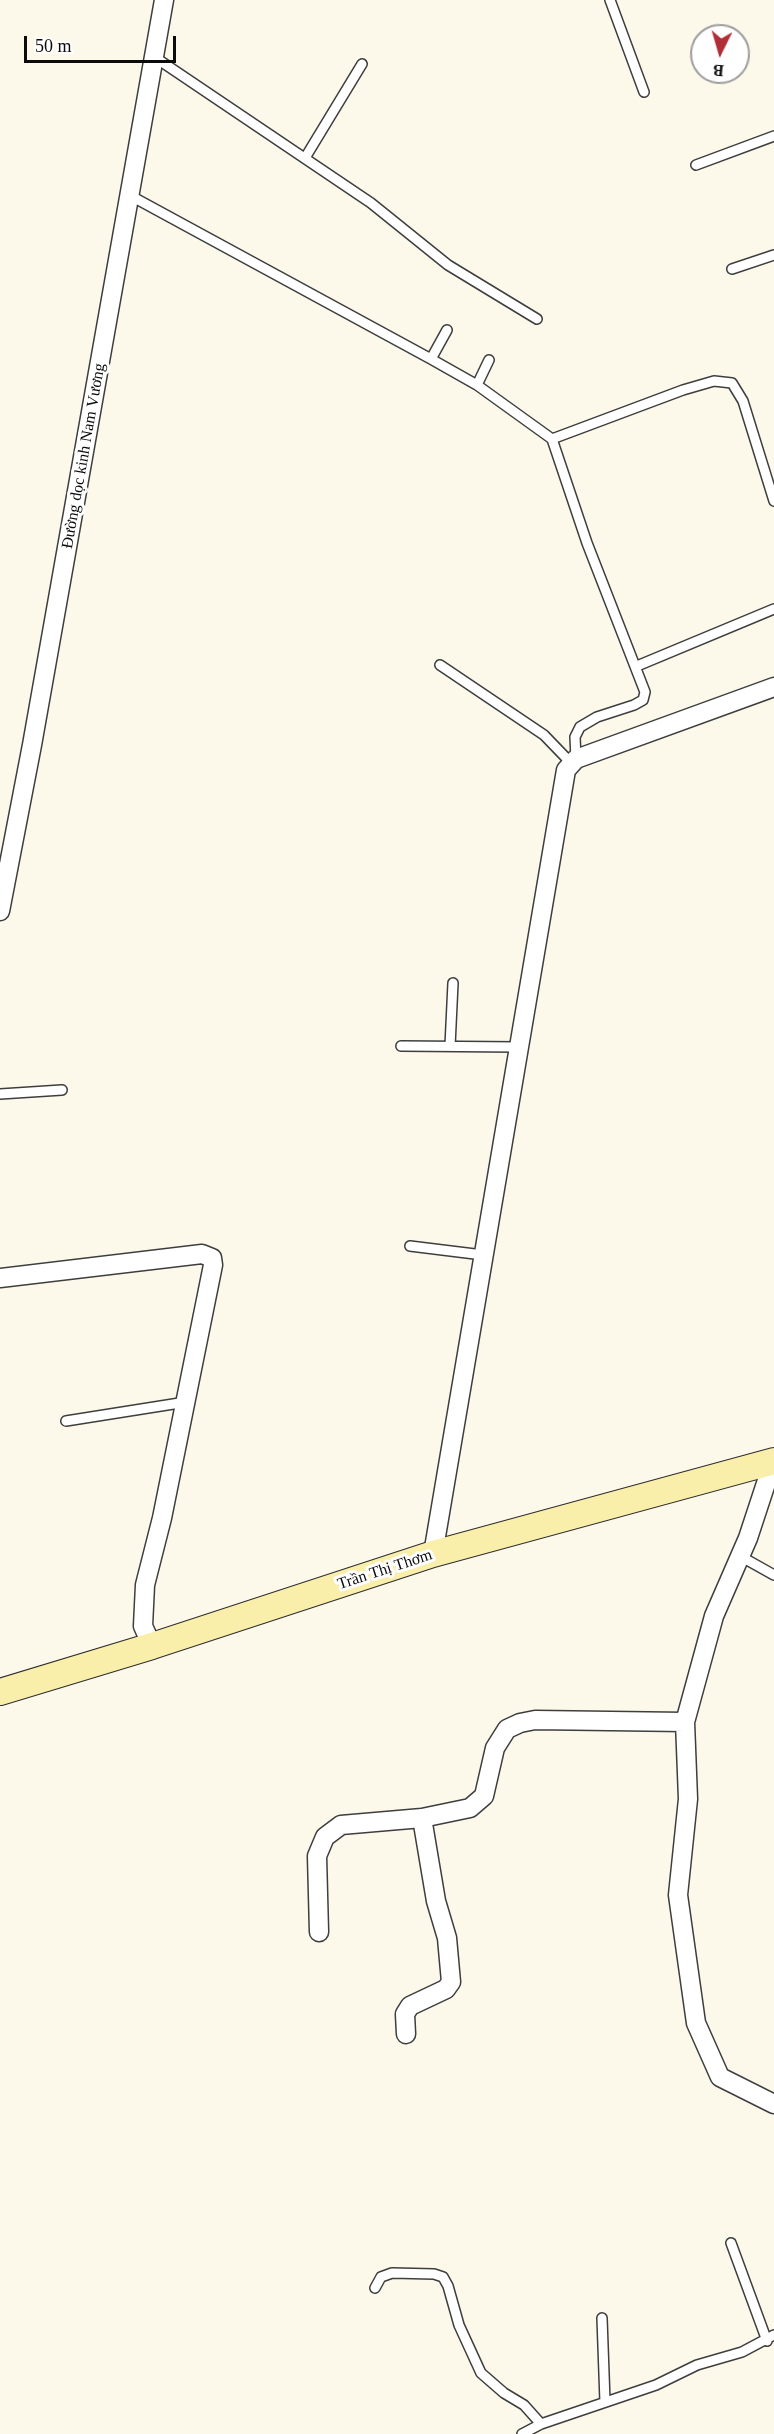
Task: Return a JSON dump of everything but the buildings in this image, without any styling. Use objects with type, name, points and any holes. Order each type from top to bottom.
[{"type":"street","name":"Đường dọc kinh Nam Vương","points":[[0,911],[164,0]]},
{"type":"street","points":[[433,1554],[566,770],[574,761],[774,687]]},
{"type":"street","points":[[0,1278],[99,1264],[209,1255],[213,1265],[162,1518],[145,1585],[143,1626],[152,1646]]},
{"type":"street","points":[[774,1462],[740,1556],[714,1616],[685,1722],[688,1799],[678,1895],[696,2023],[720,2077],[774,2104]]},
{"type":"street","name":"Trần Thị Thơm","points":[[0,1692],[152,1646],[433,1554],[774,1462]]},
{"type":"street","points":[[319,1932],[317,1856],[325,1837],[341,1825],[422,1818],[470,1808],[484,1796],[495,1748],[507,1730],[520,1723],[535,1720],[685,1722]]},
{"type":"street","points":[[406,2034],[405,2014],[410,2006],[446,1989],[451,1982],[447,1938],[436,1901],[422,1818]]},
{"type":"lane","points":[[610,0],[644,92]]},
{"type":"lane","points":[[153,56],[371,203],[448,265],[537,319]]},
{"type":"lane","points":[[305,158],[362,64]]},
{"type":"lane","points":[[696,165],[774,136]]},
{"type":"lane","points":[[130,196],[477,385],[552,438],[587,543],[637,666],[645,692],[643,700],[580,727],[575,737],[574,761]]},
{"type":"lane","points":[[732,269],[774,255]]},
{"type":"lane","points":[[431,359],[447,330]]},
{"type":"lane","points":[[477,385],[489,360]]},
{"type":"lane","points":[[552,438],[683,390],[714,381],[732,383],[743,400],[774,501]]},
{"type":"lane","points":[[637,666],[774,609]]},
{"type":"lane","points":[[440,665],[544,735],[574,761]]},
{"type":"lane","points":[[450,1046],[453,983]]},
{"type":"lane","points":[[401,1046],[518,1047]]},
{"type":"lane","points":[[0,1094],[62,1090]]},
{"type":"lane","points":[[410,1246],[483,1255]]},
{"type":"lane","points":[[66,1421],[186,1402]]},
{"type":"lane","points":[[740,1556],[774,1575]]},
{"type":"lane","points":[[522,2434],[541,2424],[656,2385],[697,2365],[742,2352],[770,2338],[731,2243]]},
{"type":"lane","points":[[375,2288],[381,2277],[392,2273],[434,2274],[443,2277],[448,2286],[459,2325],[481,2373],[504,2393],[524,2405],[541,2424]]},
{"type":"lane","points":[[602,2318],[605,2402]]}]
